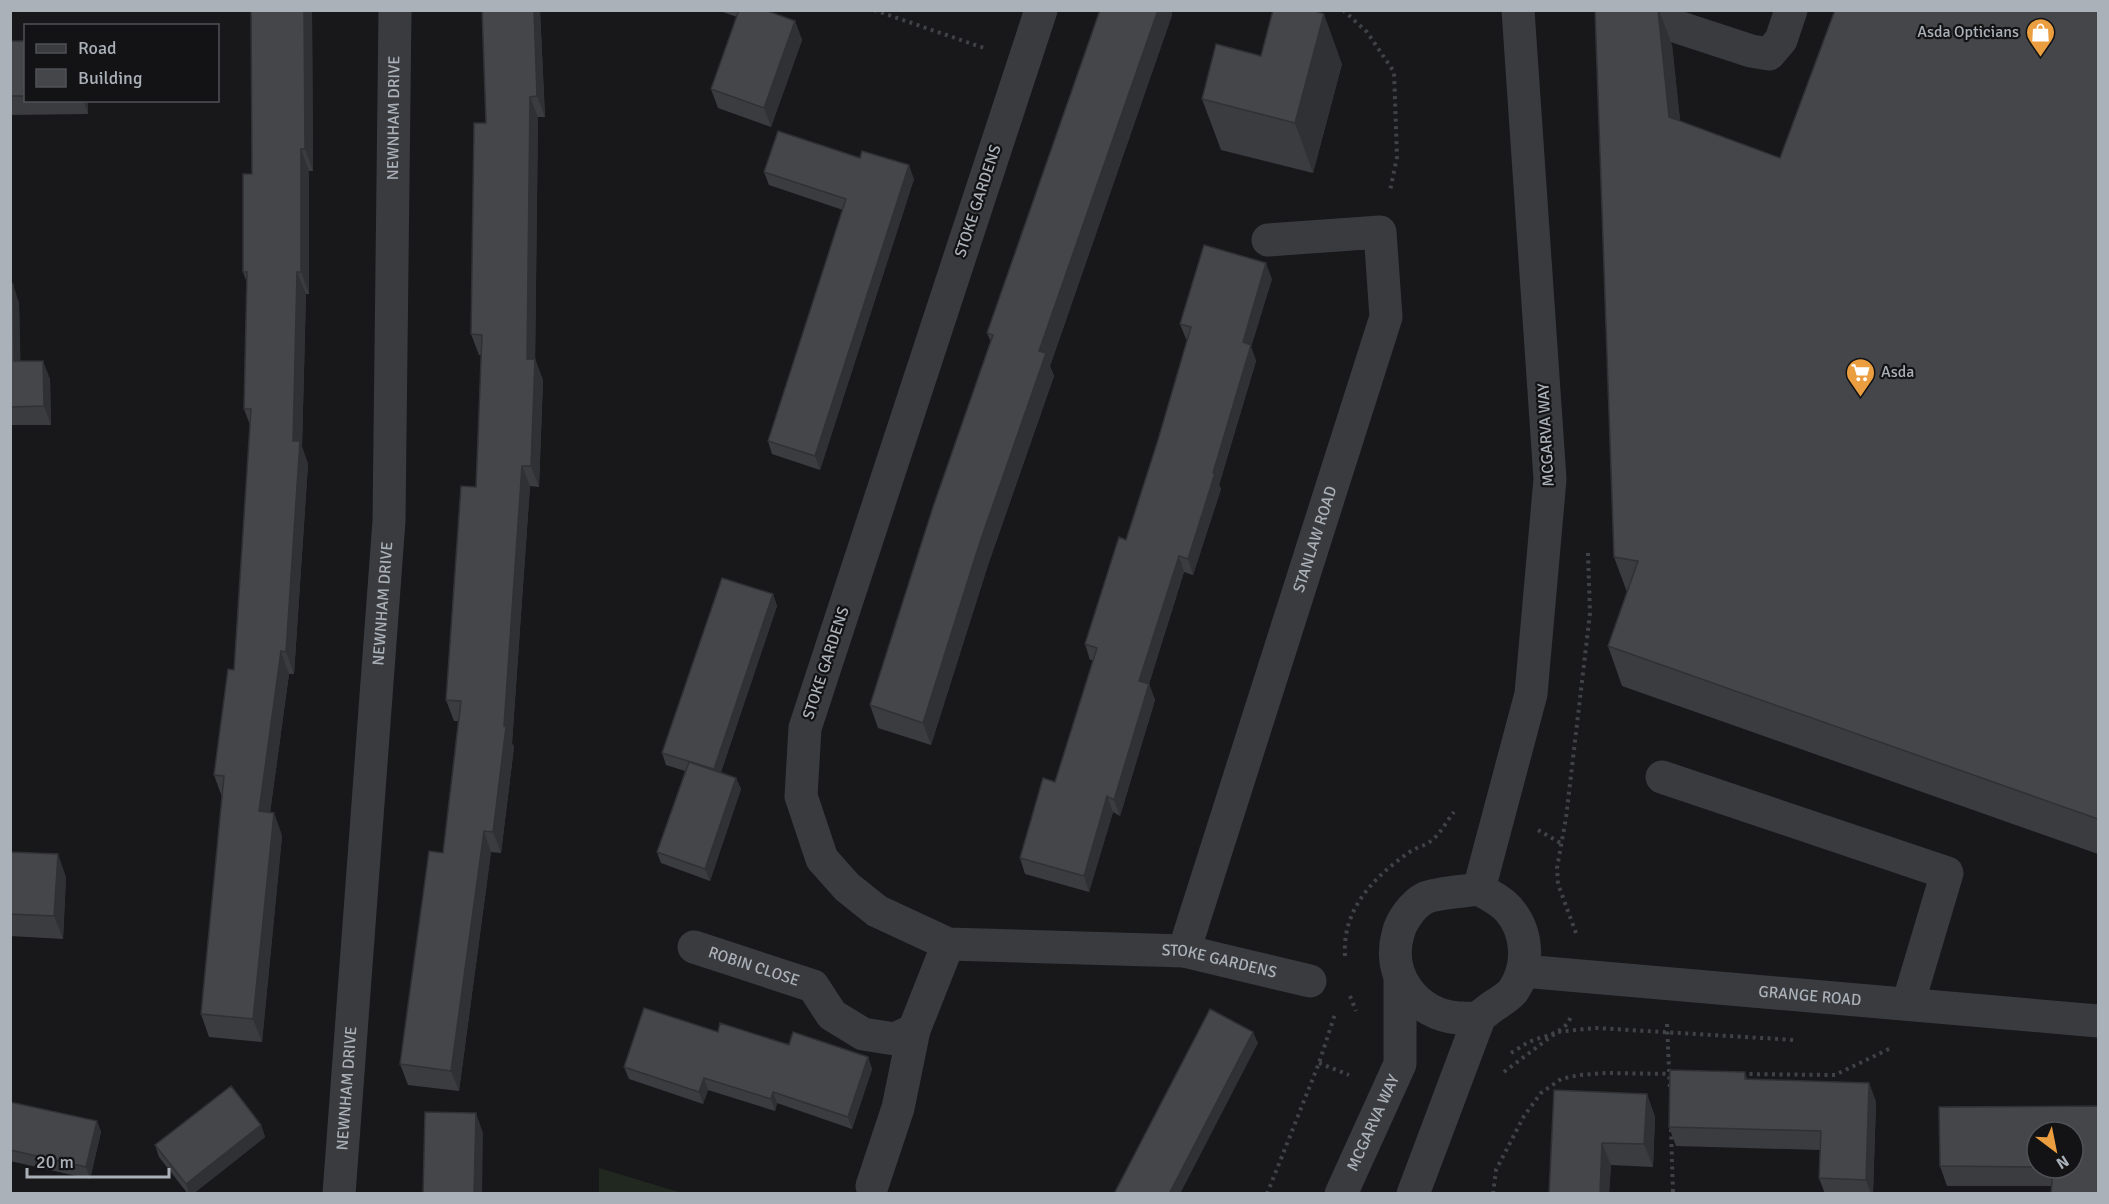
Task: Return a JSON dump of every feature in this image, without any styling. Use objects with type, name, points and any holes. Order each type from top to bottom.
[{"type":"street","name":"NEWNHAM DRIVE","points":[[339,1183],[389,521],[395,10]]},
{"type":"street","name":"STOKE GARDENS","points":[[1041,10],[805,728],[801,796],[822,859],[847,887],[877,911],[948,944],[1184,951],[1310,981]]},
{"type":"street","name":"MCGARVA WAY","points":[[1479,889],[1531,694],[1550,479],[1518,10]]},
{"type":"street","points":[[1626,10],[1751,51],[1769,54],[1781,40],[1791,10]]},
{"type":"street","points":[[1268,240],[1380,232]]},
{"type":"street","name":"STANLAW ROAD","points":[[1184,951],[1386,317],[1380,232]]},
{"type":"street","points":[[1662,777],[1947,873],[1908,1004]]},
{"type":"street","points":[[1479,889],[1507,907],[1514,916],[1523,936],[1525,960],[1523,971],[1512,992],[1480,1016],[1444,1017],[1424,1007],[1407,992],[1400,978],[1395,956],[1398,933],[1409,913],[1425,898],[1479,889]]},
{"type":"street","points":[[872,1186],[898,1108],[914,1030],[948,944]]},
{"type":"street","name":"ROBIN CLOSE","points":[[694,947],[813,986],[831,1015],[863,1034],[895,1039],[914,1030]]},
{"type":"street","name":"GRANGE ROAD","points":[[1523,971],[2098,1021]]},
{"type":"street","name":"MCGARVA WAY","points":[[1341,1194],[1400,1064],[1400,978]]},
{"type":"street","points":[[1413,1194],[1480,1016]]},
{"type":"street","points":[[312,1194],[339,1183]]},
{"type":"path","points":[[874,10],[1024,62]]},
{"type":"path","points":[[1343,10],[1367,32],[1394,72],[1397,157],[1380,232]]},
{"type":"path","points":[[1666,984],[1670,1098]]},
{"type":"path","points":[[1267,1194],[1319,1063],[1335,1014],[1334,1007]]},
{"type":"path","points":[[1740,1074],[1835,1075],[1894,1046]]},
{"type":"path","points":[[1493,1194],[1496,1170],[1524,1116],[1541,1093],[1562,1080],[1579,1075],[1681,1074]]},
{"type":"path","points":[[1671,1122],[1673,1194]]},
{"type":"shaded area","points":[[599,1168],[682,1193],[599,1193]]},
{"type":"building","points":[[251,10],[304,10],[305,149],[301,149],[301,272],[297,272],[293,441],[300,441],[286,652],[281,651],[259,811],[274,813],[253,1019],[201,1014],[224,776],[214,775],[228,669],[234,670],[251,409],[244,409],[247,272],[243,272],[243,174],[252,174]]},
{"type":"building","points":[[482,10],[534,10],[537,96],[530,97],[527,359],[535,359],[531,466],[522,466],[504,726],[506,727],[493,832],[484,831],[451,1071],[400,1064],[429,851],[443,853],[461,701],[446,700],[461,486],[476,487],[482,335],[471,334],[474,123],[486,123]]},
{"type":"building","points":[[739,10],[765,10],[795,21],[764,108],[711,89]]},
{"type":"building","points":[[1100,10],[1158,10],[1039,351],[1046,353],[980,542],[923,723],[870,705],[933,507],[993,335],[987,333]]},
{"type":"building","points":[[1273,10],[1312,10],[1324,14],[1295,123],[1202,99],[1216,44],[1261,56]]},
{"type":"building","name":"Asda","points":[[1595,10],[1658,10],[1669,117],[1780,158],[1835,10],[2098,10],[2098,819],[1608,646],[1638,561],[1614,557]]},
{"type":"building","points":[[10,41],[24,41],[24,96],[10,96]]},
{"type":"building","points":[[778,131],[860,158],[862,151],[909,165],[815,456],[768,441],[846,199],[764,172]]},
{"type":"building","points":[[1204,245],[1266,263],[1243,342],[1251,345],[1188,559],[1179,556],[1139,681],[1149,684],[1114,800],[1107,796],[1084,876],[1020,858],[1043,778],[1055,782],[1097,648],[1085,644],[1119,537],[1126,540],[1158,440],[1191,327],[1180,324]]},
{"type":"building","points":[[10,284],[13,284],[14,361],[43,361],[44,406],[10,407]]},
{"type":"building","points":[[722,578],[773,594],[714,769],[662,753]]},
{"type":"building","points":[[689,762],[736,778],[705,869],[657,852]]},
{"type":"building","points":[[10,852],[58,854],[54,916],[10,914]]},
{"type":"building","points":[[644,1008],[718,1032],[720,1023],[789,1045],[793,1032],[868,1057],[848,1117],[773,1092],[771,1099],[704,1078],[699,1092],[624,1067]]},
{"type":"building","points":[[1210,1009],[1253,1032],[1169,1194],[1114,1194]]},
{"type":"building","points":[[1670,1070],[1745,1072],[1745,1079],[1869,1083],[1866,1180],[1819,1178],[1821,1131],[1669,1127]]},
{"type":"building","points":[[231,1086],[261,1125],[186,1184],[155,1145]]},
{"type":"building","points":[[1554,1090],[1647,1094],[1644,1144],[1602,1143],[1600,1194],[1549,1194]]},
{"type":"building","points":[[10,1102],[97,1121],[86,1167],[10,1150]]},
{"type":"building","points":[[2098,1106],[2098,1194],[2051,1194],[2052,1180],[2085,1180],[2085,1120],[2025,1120],[2025,1167],[1940,1166],[1939,1107]]},
{"type":"building","points":[[425,1112],[476,1113],[474,1194],[423,1194]]},
{"type":"place","name":"Asda Opticians","points":[[2040,58]]},
{"type":"place","name":"Asda","points":[[1860,398]]}]
